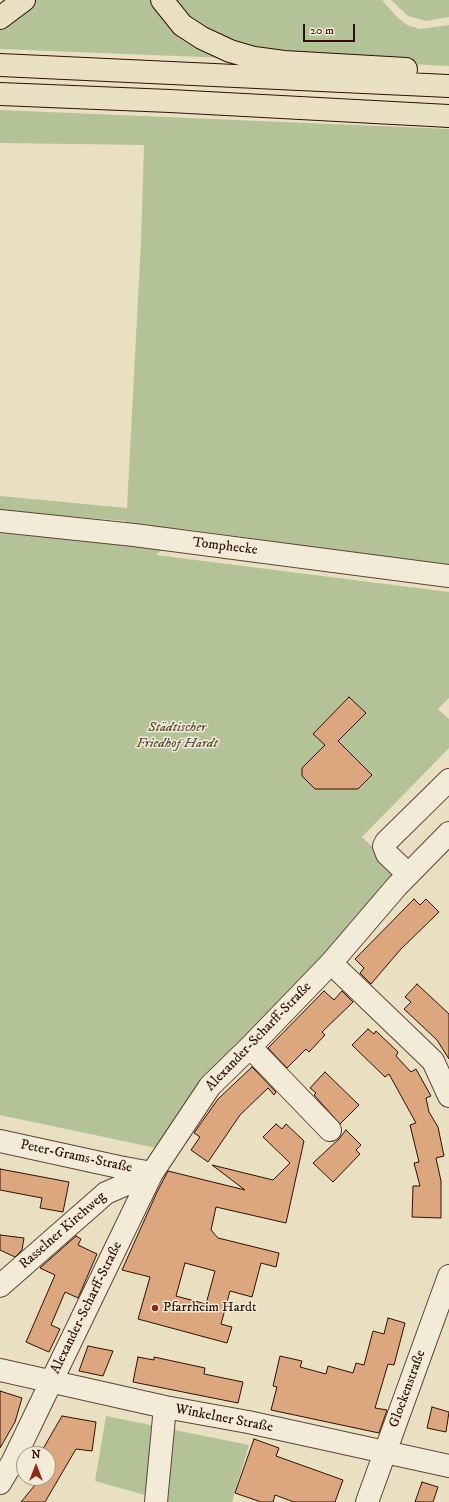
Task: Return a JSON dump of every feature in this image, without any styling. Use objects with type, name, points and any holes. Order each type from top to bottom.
[{"type":"highway","points":[[0,18],[24,0]]},
{"type":"highway","points":[[162,0],[182,25],[202,38],[230,51],[254,58],[284,62],[449,73]]},
{"type":"highway","points":[[0,65],[449,86]]},
{"type":"highway","points":[[0,94],[170,101],[449,116]]},
{"type":"street","name":"Tomphecke","points":[[0,521],[134,535],[449,576]]},
{"type":"street","points":[[408,874],[387,854],[384,846],[449,780]]},
{"type":"street","name":"Alexander-Scharff-Straße","points":[[0,1483],[12,1463],[52,1382],[152,1173],[210,1086],[331,963],[408,874],[449,833]]},
{"type":"street","points":[[331,963],[433,1061],[449,1096]]},
{"type":"street","points":[[250,1047],[330,1130]]},
{"type":"street","name":"Peter-Grams-Straße","points":[[0,1141],[152,1173]]},
{"type":"street","name":"Rasselner Kirchweg","points":[[0,1286],[106,1193],[152,1173]]},
{"type":"street","name":"Glockenstraße","points":[[367,1502],[449,1276]]},
{"type":"street","name":"Winkelner Straße","points":[[0,1370],[165,1407],[248,1422],[449,1466]]},
{"type":"street","points":[[156,1502],[165,1407]]},
{"type":"green space","points":[[30,0],[156,0],[227,58],[0,49],[0,23]]},
{"type":"green space","points":[[175,0],[382,0],[397,17],[407,25],[420,29],[449,25],[449,66],[329,60],[240,45],[210,31],[191,18]]},
{"type":"green space","points":[[391,0],[449,0],[449,17],[426,21],[408,16]]},
{"type":"green space","name":"Städtischer Friedhof Hardt","points":[[0,110],[449,129],[449,566],[185,529],[156,555],[449,592],[449,698],[438,709],[449,719],[449,748],[362,837],[399,872],[197,1092],[156,1148],[0,1115],[0,529],[128,542],[126,521],[0,511],[0,496],[127,508],[141,242],[144,145],[0,143]]},
{"type":"green space","points":[[106,1416],[249,1445],[232,1502],[159,1502],[152,1497],[95,1481]]},
{"type":"building","points":[[349,697],[366,713],[338,741],[372,775],[358,789],[315,789],[302,776],[302,768],[325,745],[313,734]]},
{"type":"building","points":[[414,899],[420,905],[426,899],[439,912],[400,950],[371,984],[360,973],[364,968],[355,959]]},
{"type":"building","points":[[417,984],[449,1014],[449,1059],[437,1040],[404,1009],[411,1002],[405,997]]},
{"type":"building","points":[[324,991],[334,1000],[342,991],[353,1002],[322,1032],[325,1035],[309,1052],[306,1049],[287,1068],[268,1048]]},
{"type":"building","points":[[368,1029],[374,1034],[376,1031],[398,1052],[396,1056],[411,1072],[416,1069],[431,1096],[426,1098],[429,1112],[438,1127],[444,1156],[436,1158],[441,1181],[441,1218],[412,1217],[413,1186],[420,1186],[414,1163],[419,1162],[410,1125],[416,1123],[389,1074],[385,1077],[352,1045]]},
{"type":"building","points":[[252,1067],[276,1092],[274,1095],[268,1088],[240,1115],[208,1162],[191,1150],[200,1137],[194,1133],[218,1099]]},
{"type":"building","points":[[325,1072],[359,1105],[340,1124],[314,1095],[316,1093],[310,1088]]},
{"type":"building","points":[[276,1124],[282,1129],[286,1124],[304,1141],[286,1223],[216,1207],[211,1230],[218,1238],[279,1253],[276,1267],[261,1263],[252,1297],[230,1291],[221,1324],[232,1327],[227,1343],[138,1319],[150,1277],[122,1270],[168,1171],[245,1190],[212,1165],[273,1180],[290,1163],[263,1137]],"holes":[[[185,1263],[215,1271],[206,1304],[176,1296]]]},
{"type":"building","points":[[346,1130],[361,1145],[356,1150],[360,1154],[333,1182],[313,1163],[339,1139]]},
{"type":"building","points":[[0,1169],[69,1182],[63,1212],[40,1208],[42,1198],[0,1190]]},
{"type":"building","points":[[0,1235],[24,1238],[22,1250],[15,1257],[0,1250]]},
{"type":"building","points":[[76,1236],[81,1239],[78,1245],[97,1254],[78,1298],[65,1292],[51,1325],[60,1329],[49,1352],[26,1342],[55,1275],[40,1268]]},
{"type":"building","points":[[388,1318],[405,1323],[394,1365],[388,1364],[375,1408],[387,1410],[379,1433],[271,1410],[277,1387],[273,1386],[280,1356],[302,1361],[300,1367],[326,1374],[328,1366],[353,1373],[356,1363],[364,1365],[373,1331],[384,1334]]},
{"type":"building","points":[[88,1346],[113,1351],[103,1376],[79,1371]]},
{"type":"building","points":[[138,1357],[154,1360],[154,1357],[205,1368],[204,1374],[243,1382],[238,1403],[133,1382]]},
{"type":"building","points":[[0,1391],[22,1398],[15,1422],[0,1448]]},
{"type":"building","points":[[432,1407],[449,1412],[446,1432],[427,1428]]},
{"type":"building","points":[[62,1416],[96,1422],[92,1451],[76,1449],[56,1483],[56,1446],[45,1446]]},
{"type":"building","points":[[254,1439],[279,1448],[276,1456],[343,1480],[335,1502],[294,1502],[275,1495],[273,1502],[261,1502],[235,1493]]},
{"type":"building","points":[[422,1482],[438,1487],[433,1502],[415,1502]]},
{"type":"building","points":[[34,1486],[54,1486],[45,1502],[21,1502]]},
{"type":"place","name":"Pfarrheim Hardt","points":[[155,1308]]}]
